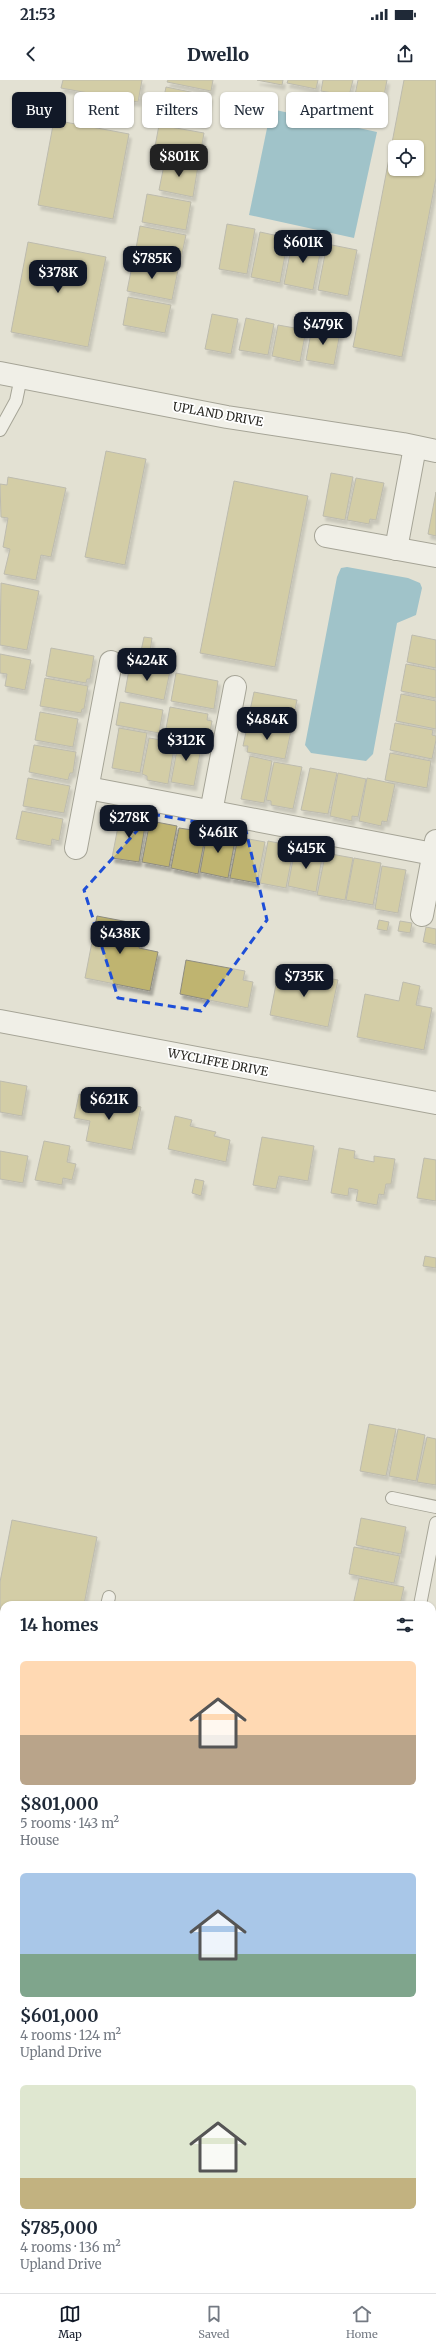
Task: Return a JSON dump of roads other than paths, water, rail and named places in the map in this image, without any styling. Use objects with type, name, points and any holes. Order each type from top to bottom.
[{"type":"street","name":"UPLAND DRIVE","points":[[0,373],[227,417],[426,449]]},
{"type":"street","points":[[396,548],[426,449]]},
{"type":"street","points":[[326,536],[436,556]]},
{"type":"street","points":[[76,848],[111,662]]},
{"type":"street","points":[[211,812],[235,686]]},
{"type":"street","points":[[88,788],[211,812],[434,847],[422,915]]},
{"type":"street","name":"WYCLIFFE DRIVE","points":[[0,1021],[436,1103]]},
{"type":"lane","points":[[0,430],[16,401],[21,377]]},
{"type":"lane","points":[[392,1498],[436,1507]]},
{"type":"lane","points":[[421,1601],[436,1523]]},
{"type":"water","points":[[278,111],[286,112],[286,128],[359,128],[377,132],[354,238],[249,215],[267,128],[278,128]]},
{"type":"water","points":[[347,567],[408,578],[420,583],[422,588],[416,615],[397,623],[373,754],[366,761],[311,753],[305,745],[337,577],[341,568]]}]
